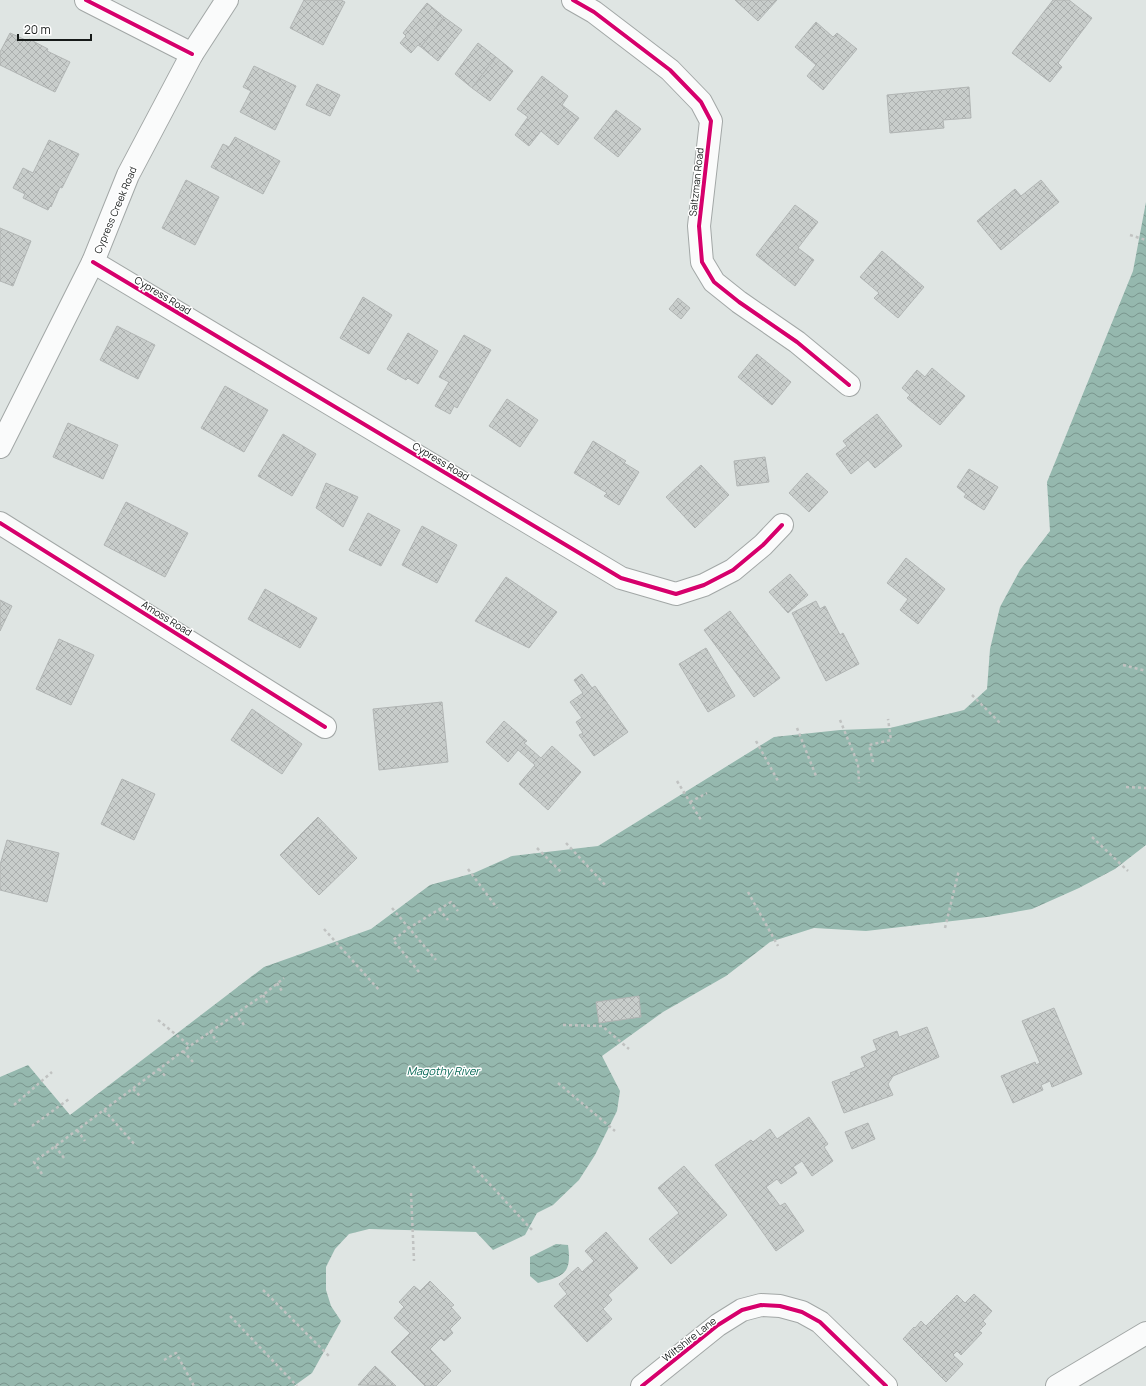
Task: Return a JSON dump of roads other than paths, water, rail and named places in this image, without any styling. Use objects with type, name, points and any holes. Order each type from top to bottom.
[{"type":"street","points":[[86,0],[192,54]]},
{"type":"street","name":"Cypress Creek Road","points":[[0,446],[6,417],[93,262],[128,175],[192,54],[227,0]]},
{"type":"street","name":"Saltzman Road","points":[[573,0],[594,12],[670,70],[701,102],[708,115],[711,121],[699,226],[702,262],[714,282],[739,302],[797,342],[849,385]]},
{"type":"street","name":"Cypress Road","points":[[93,262],[621,578],[676,594],[704,584],[733,570],[763,545],[782,525]]},
{"type":"street","name":"Amoss Road","points":[[0,523],[326,727]]},
{"type":"street","name":"Wiltshire Lane","points":[[642,1386],[718,1325],[742,1310],[761,1305],[780,1306],[802,1312],[820,1322],[886,1386]]},
{"type":"street","points":[[1057,1386],[1146,1333]]},
{"type":"water","name":"Magothy River","points":[[1146,202],[1146,845],[1115,869],[1079,888],[1032,909],[987,917],[866,931],[814,928],[770,942],[726,976],[663,1012],[602,1056],[620,1091],[617,1111],[595,1155],[579,1180],[553,1205],[537,1213],[525,1235],[493,1250],[476,1232],[369,1229],[349,1234],[335,1249],[326,1267],[326,1290],[331,1306],[341,1321],[312,1373],[294,1386],[0,1386],[0,1077],[28,1065],[70,1115],[264,967],[371,929],[430,885],[474,873],[512,856],[598,846],[774,737],[840,730],[890,728],[964,710],[987,689],[990,649],[1000,607],[1020,570],[1050,531],[1047,482],[1133,271]]},
{"type":"water","points":[[556,1244],[568,1245],[569,1262],[567,1268],[560,1276],[538,1283],[530,1276],[530,1257]]}]
